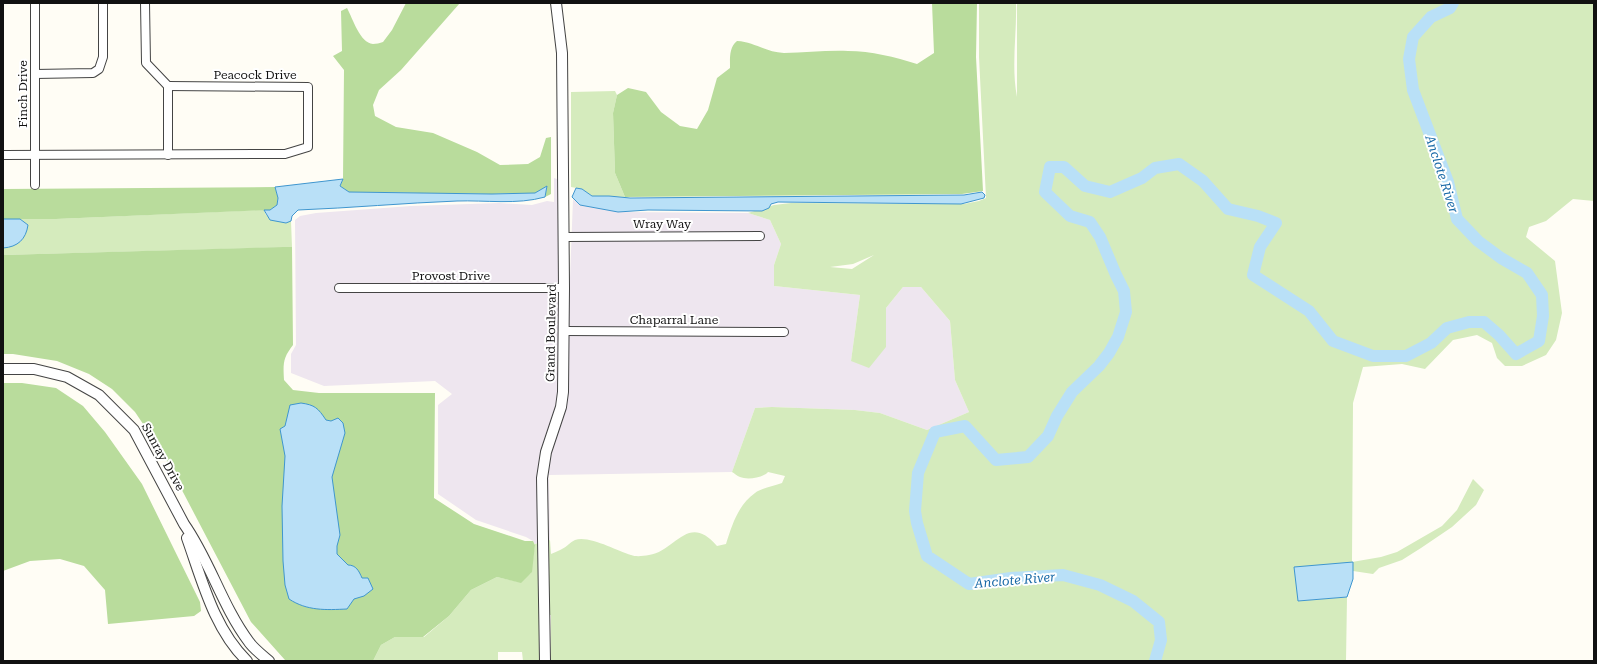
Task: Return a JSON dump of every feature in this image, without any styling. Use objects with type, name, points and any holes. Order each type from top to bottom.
[{"type":"street","name":"Finch Drive","points":[[34,3],[35,186]]},
{"type":"street","points":[[35,74],[93,73],[99,69],[103,57],[103,3]]},
{"type":"street","points":[[145,3],[146,63],[168,86],[168,155]]},
{"type":"street","name":"Grand Boulevard","points":[[545,661],[542,478],[546,452],[561,407],[563,392],[564,237],[562,53],[556,3]]},
{"type":"street","name":"Peacock Drive","points":[[3,155],[285,154],[308,148],[308,87],[168,86]]},
{"type":"street","name":"Wray Way","points":[[564,237],[760,236]]},
{"type":"street","name":"Provost Drive","points":[[339,288],[564,288]]},
{"type":"street","name":"Chaparral Lane","points":[[564,331],[784,332]]},
{"type":"street","name":"Sunray Drive","points":[[3,369],[34,369],[67,377],[99,395],[134,430],[195,542],[226,604],[261,659]]},
{"type":"street","name":"Sunray Drive","points":[[184,524],[210,603],[217,619],[231,642],[248,661]]},
{"type":"shaded area","points":[[554,178],[560,180],[559,392],[553,421],[539,543],[535,544],[526,537],[476,520],[438,494],[438,405],[452,394],[435,381],[324,386],[291,373],[291,354],[296,345],[295,220],[300,216],[316,213],[411,206],[499,203],[532,205],[547,201],[554,202]]},
{"type":"shaded area","points":[[573,199],[580,205],[618,212],[748,213],[770,220],[781,244],[774,265],[774,286],[860,295],[851,361],[886,347],[886,308],[903,287],[921,287],[950,321],[955,380],[969,412],[927,430],[880,413],[855,410],[772,407],[755,408],[732,472],[549,475],[550,540],[546,541],[545,478],[568,331]]},
{"type":"green space","points":[[406,3],[460,3],[401,70],[379,90],[373,105],[375,116],[396,127],[433,133],[477,152],[500,165],[528,164],[540,157],[546,138],[551,137],[551,194],[545,197],[547,187],[535,193],[492,194],[349,192],[340,186],[343,179],[344,70],[333,56],[342,51],[341,11],[347,8],[354,24],[364,40],[368,43],[375,44],[383,42],[392,30]]},
{"type":"green space","points":[[932,3],[977,3],[976,57],[983,191],[962,194],[625,197],[615,173],[613,113],[617,95],[628,88],[646,92],[661,112],[680,126],[697,129],[708,110],[717,78],[730,68],[731,50],[737,41],[784,53],[857,51],[883,55],[917,64],[934,53]]},
{"type":"green space","points":[[979,3],[1016,3],[1014,74],[1017,97],[1017,3],[1594,3],[1594,201],[1573,199],[1546,221],[1529,227],[1526,237],[1555,261],[1562,313],[1556,340],[1546,355],[1522,366],[1505,366],[1497,358],[1492,343],[1477,335],[1453,340],[1425,369],[1402,364],[1363,367],[1353,403],[1352,562],[1381,557],[1397,552],[1442,526],[1457,510],[1473,479],[1484,490],[1476,505],[1452,527],[1402,560],[1379,568],[1373,574],[1353,571],[1353,562],[1298,601],[1347,597],[1346,661],[551,661],[551,615],[548,615],[546,541],[550,540],[551,554],[564,548],[575,540],[581,539],[595,541],[633,556],[649,555],[658,552],[682,536],[690,533],[698,532],[707,536],[717,546],[726,544],[736,516],[744,503],[758,491],[782,483],[785,476],[768,472],[755,478],[743,478],[732,472],[755,408],[772,407],[855,410],[880,413],[927,430],[969,412],[955,380],[950,321],[921,287],[903,287],[886,308],[886,347],[869,368],[851,361],[860,295],[774,286],[774,265],[781,244],[770,220],[748,213],[774,205],[791,203],[964,204],[986,198],[979,57]],"holes":[[[874,255],[852,269],[830,267],[853,264]]]},
{"type":"green space","points":[[615,91],[617,95],[613,113],[615,173],[625,197],[592,196],[582,189],[571,187],[571,92]]},
{"type":"green space","points":[[275,187],[278,198],[277,205],[270,210],[56,219],[3,219],[3,189]]},
{"type":"green space","points":[[264,210],[266,215],[285,223],[291,221],[292,247],[3,255],[3,248],[8,248],[28,225],[20,219],[56,219]]},
{"type":"green space","points":[[292,247],[293,345],[284,361],[284,380],[293,390],[319,393],[435,393],[434,498],[474,524],[525,541],[533,541],[535,545],[532,572],[521,583],[497,577],[471,590],[449,616],[423,637],[395,637],[381,645],[373,661],[285,660],[251,622],[162,452],[135,412],[112,389],[89,374],[57,361],[13,354],[3,354],[3,255]]},
{"type":"green space","points":[[3,383],[22,383],[56,388],[83,406],[105,432],[142,484],[200,602],[201,611],[194,616],[108,624],[105,590],[84,566],[60,559],[30,561],[3,571]]},
{"type":"green space","points":[[539,543],[541,615],[539,661],[523,661],[522,652],[498,652],[498,661],[373,661],[381,645],[395,637],[424,637],[449,616],[471,590],[497,577],[519,582],[531,573],[535,544]]},
{"type":"water","points":[[343,179],[340,186],[349,192],[492,194],[535,193],[547,186],[545,197],[523,201],[437,202],[298,210],[292,216],[291,221],[286,223],[270,220],[264,210],[270,210],[277,205],[278,198],[275,187]]},
{"type":"water","points":[[576,188],[582,189],[592,196],[630,198],[964,195],[982,192],[985,195],[984,198],[961,204],[778,202],[771,204],[769,208],[762,211],[648,210],[618,212],[580,205],[572,197]]},
{"type":"water","points":[[3,219],[20,219],[28,225],[23,238],[17,244],[3,248]]},
{"type":"water","points":[[301,403],[316,408],[326,420],[331,421],[338,418],[343,423],[345,433],[332,477],[340,535],[337,546],[337,554],[348,565],[357,569],[362,578],[368,578],[373,589],[364,596],[354,599],[347,609],[317,609],[303,606],[289,599],[285,585],[282,506],[285,456],[280,429],[285,426],[290,405]]},
{"type":"water","points":[[1353,562],[1353,579],[1347,597],[1298,601],[1294,567]]},
{"type":"waterway","name":"Anclote River","points":[[1155,661],[1161,640],[1159,622],[1133,601],[1100,585],[1063,575],[1011,578],[969,584],[927,556],[917,523],[915,511],[918,473],[935,432],[965,426],[996,460],[1028,457],[1048,436],[1057,416],[1072,392],[1099,366],[1109,353],[1118,337],[1126,312],[1124,291],[1100,237],[1090,222],[1070,216],[1045,192],[1050,167],[1064,167],[1085,186],[1110,192],[1142,178],[1155,168],[1179,164],[1203,181],[1228,209],[1258,216],[1276,223],[1260,247],[1253,275],[1309,311],[1333,341],[1373,356],[1406,356],[1431,343],[1447,328],[1469,322],[1484,322],[1499,335],[1516,354],[1539,341],[1543,316],[1542,295],[1527,273],[1501,258],[1478,241],[1457,219],[1448,182],[1413,90],[1409,59],[1413,37],[1431,17],[1450,8],[1453,3]]}]
